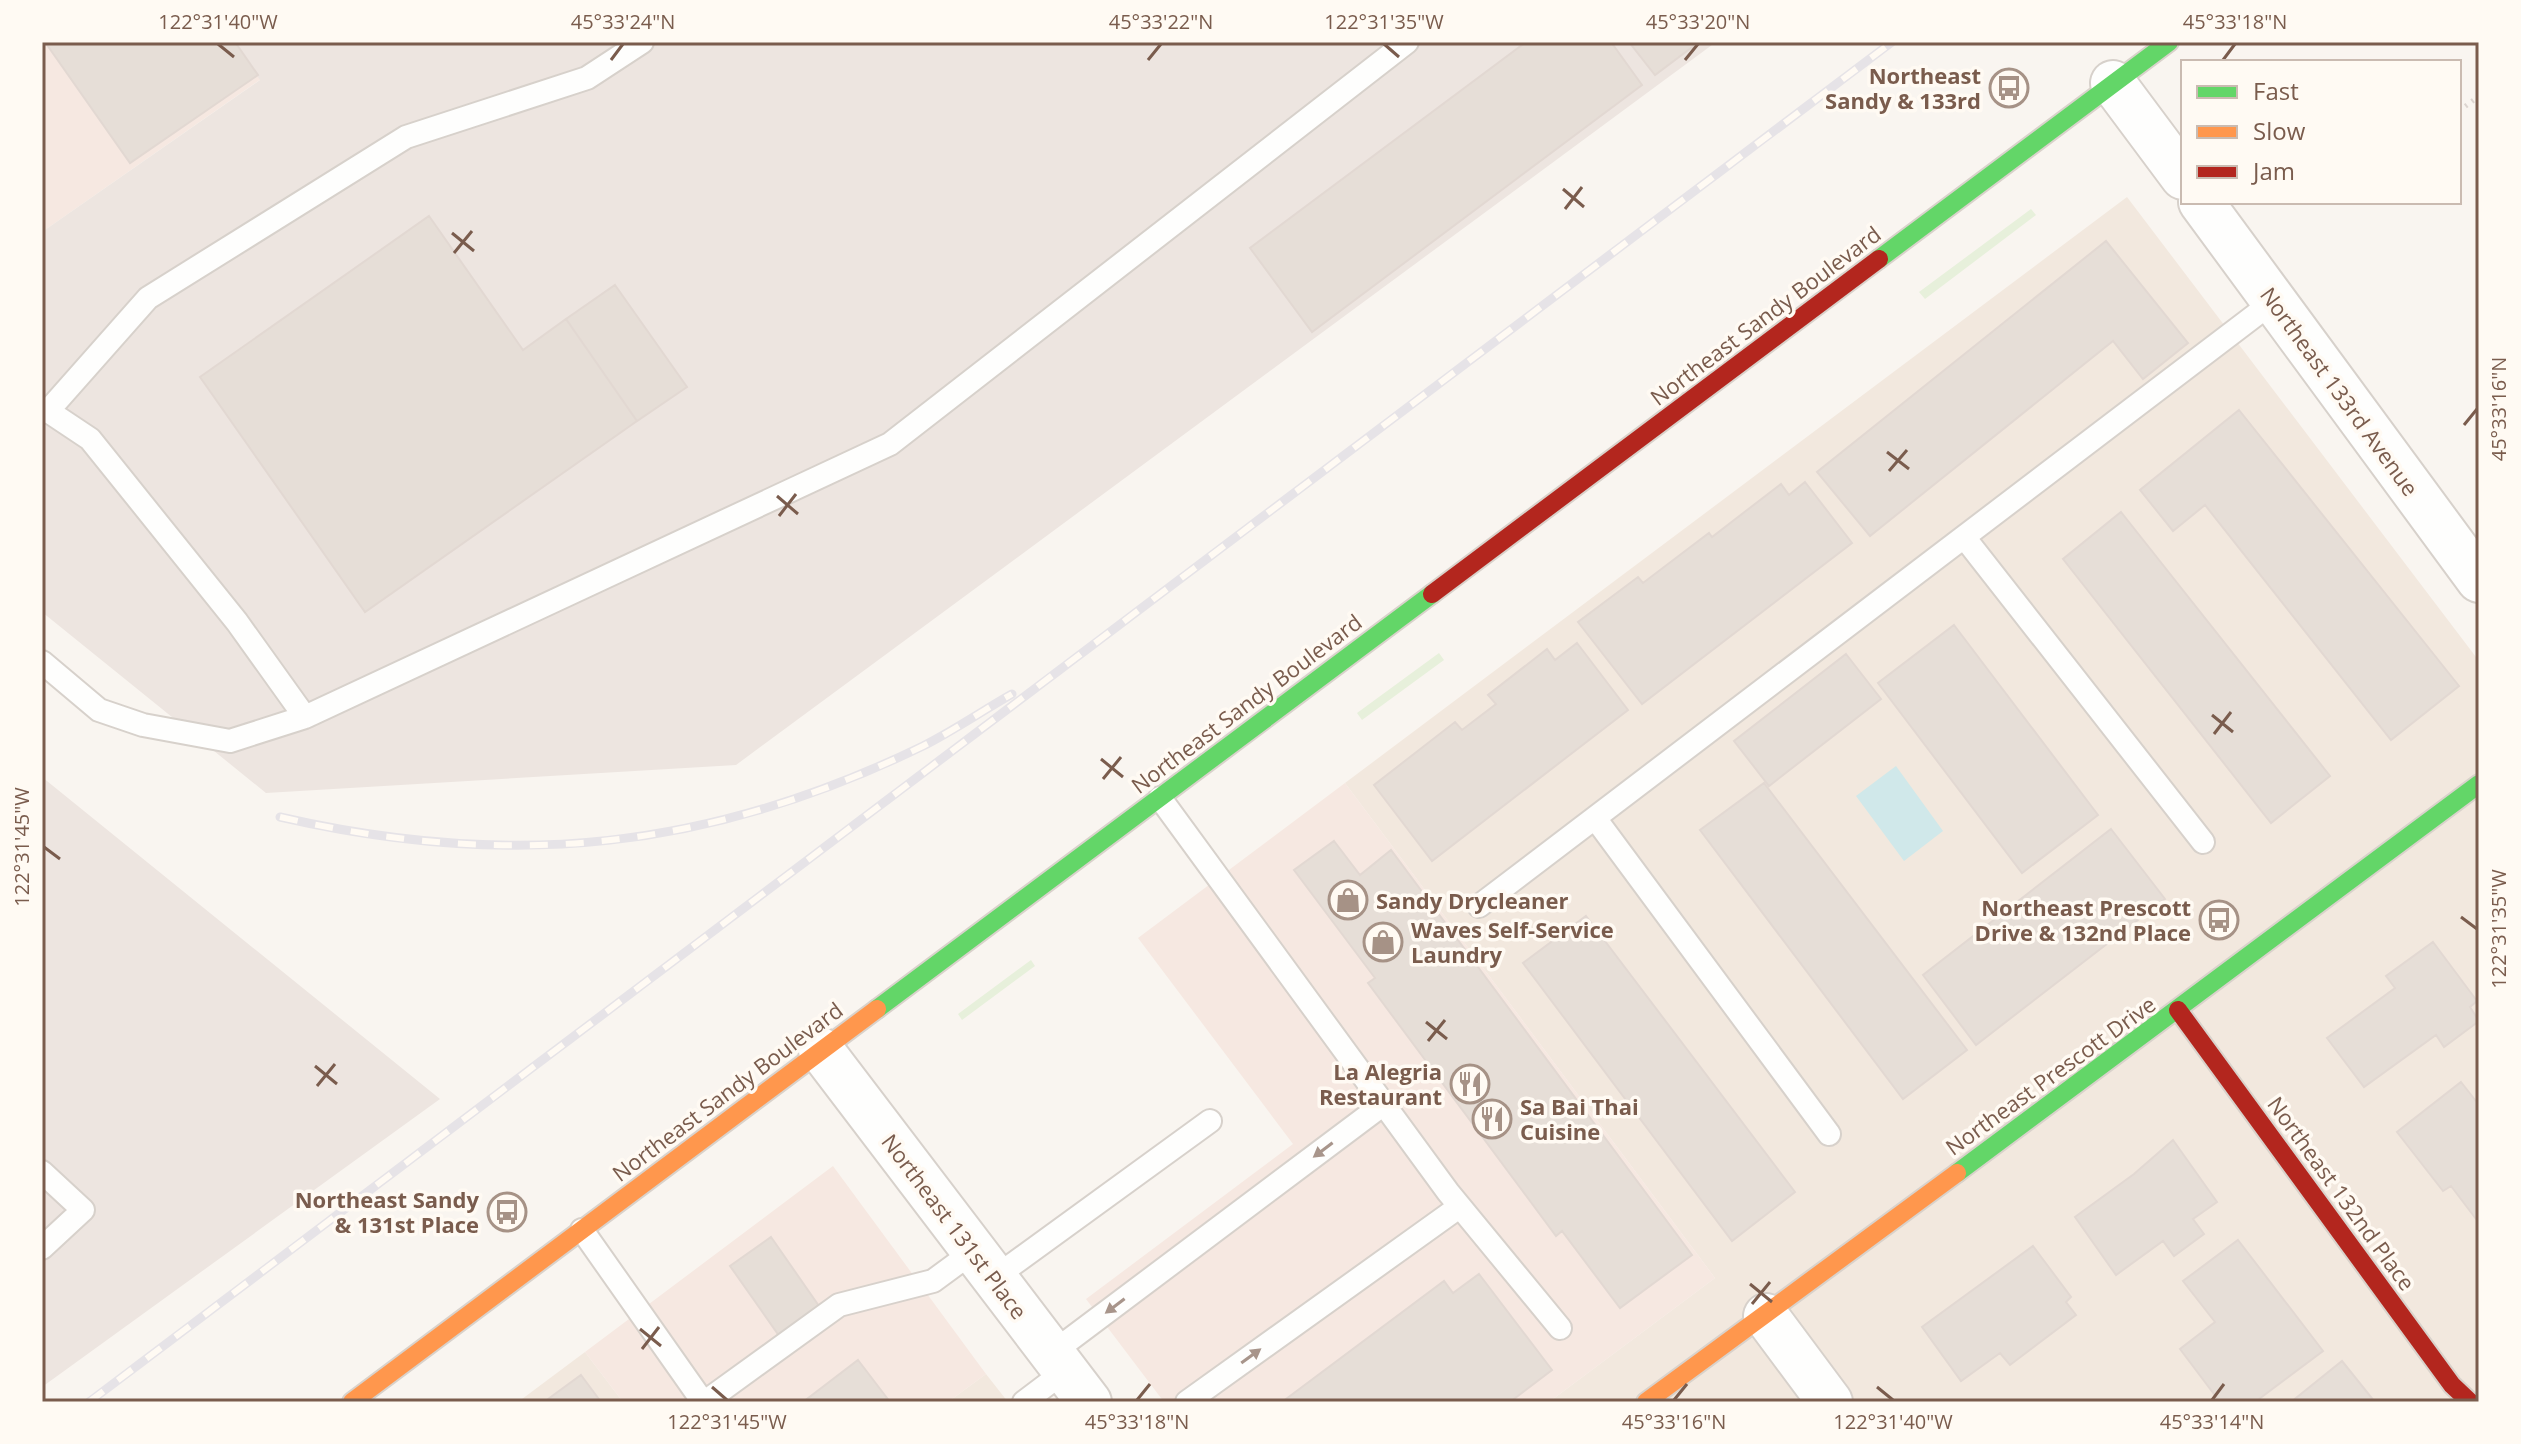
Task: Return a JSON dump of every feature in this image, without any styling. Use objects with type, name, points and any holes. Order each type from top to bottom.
[{"type":"main road","name":"Northeast Sandy Boulevard","points":[[352,1402],[2169,42]]},
{"type":"main road","name":"Northeast Prescott Drive","points":[[1646,1402],[1766,1316],[2479,784]]},
{"type":"main road","name":"Northeast 132nd Place","points":[[2178,1010],[2452,1385],[2470,1402]]},
{"type":"street","points":[[2113,83],[2181,174]]},
{"type":"street","name":"Northeast 133rd Avenue","points":[[2202,204],[2479,580]]},
{"type":"street","name":"Northeast 131st Place","points":[[821,1050],[1069,1375]]},
{"type":"street","points":[[1766,1316],[1830,1402]]},
{"type":"lane","points":[[305,717],[237,622],[90,439],[45,411],[148,298],[406,137],[587,78],[642,42]]},
{"type":"lane","points":[[42,662],[99,710],[143,725],[230,741],[305,717],[890,444],[1407,42]]},
{"type":"lane","points":[[1479,906],[2274,301]]},
{"type":"lane","points":[[1964,537],[2203,842]]},
{"type":"lane","points":[[1160,798],[1459,1207],[1560,1328]]},
{"type":"lane","points":[[1595,818],[1829,1134]]},
{"type":"lane","points":[[1024,1402],[1069,1375],[1385,1103]]},
{"type":"lane","points":[[582,1230],[704,1402],[839,1305],[984,1265],[1210,1121]]},
{"type":"lane","points":[[42,1172],[83,1210],[42,1248]]},
{"type":"lane","points":[[1187,1402],[1459,1207]]},
{"type":"path","points":[[2461,110],[2479,96]]},
{"type":"shaded area","points":[[42,42],[235,42],[261,79],[42,232]]},
{"type":"shaded area","points":[[235,42],[1716,42],[736,765],[266,793],[42,612],[42,232],[260,80]]},
{"type":"shaded area","points":[[2127,197],[2479,661],[2479,1402],[1549,1402],[1715,1278],[1345,783]]},
{"type":"shaded area","points":[[42,777],[440,1099],[42,1387]]},
{"type":"shaded area","points":[[1345,783],[1715,1278],[1549,1402],[1164,1402],[1086,1299],[1293,1144],[1138,938]]},
{"type":"shaded area","points":[[833,1166],[986,1374],[948,1402],[623,1402],[585,1352]]},
{"type":"shaded area","points":[[585,1352],[623,1402],[518,1402]]},
{"type":"shaded area","points":[[986,1374],[1008,1402],[948,1402]]},
{"type":"green space","points":[[2031,209],[2036,215],[1925,299],[1919,292]]},
{"type":"green space","points":[[1439,653],[1444,660],[1362,720],[1357,713]]},
{"type":"green space","points":[[1031,960],[1035,966],[962,1020],[958,1014]]},
{"type":"water","points":[[1896,766],[1943,831],[1904,861],[1856,796]]},
{"type":"building","points":[[45,42],[235,42],[258,75],[130,163]]},
{"type":"building","points":[[1526,42],[1611,42],[1642,85],[1312,332],[1250,248]]},
{"type":"building","points":[[1629,42],[1699,42],[1655,75]]},
{"type":"building","points":[[429,216],[523,350],[566,319],[637,421],[365,612],[200,377]]},
{"type":"building","points":[[2106,241],[2188,343],[2143,379],[2113,341],[1870,536],[1817,472]]},
{"type":"building","points":[[615,285],[687,387],[637,421],[566,319]]},
{"type":"building","points":[[2239,410],[2459,686],[2391,740],[2205,505],[2173,531],[2140,490]]},
{"type":"building","points":[[1805,482],[1852,543],[1642,704],[1578,622],[1638,577],[1643,583],[1709,533],[1712,537],[1781,484],[1789,495]]},
{"type":"building","points":[[2121,512],[2330,776],[2271,823],[2063,559]]},
{"type":"building","points":[[1954,625],[2098,815],[2022,873],[1878,683]]},
{"type":"building","points":[[1577,643],[1628,710],[1432,861],[1374,785],[1455,722],[1462,730],[1496,704],[1488,695],[1547,649],[1555,660]]},
{"type":"building","points":[[1846,654],[1881,699],[1769,786],[1734,741]]},
{"type":"building","points":[[1764,783],[1967,1050],[1903,1099],[1700,830]]},
{"type":"building","points":[[2111,829],[2165,899],[1976,1045],[1923,975]]},
{"type":"building","points":[[1334,841],[1360,875],[1391,850],[1692,1255],[1620,1308],[1562,1231],[1556,1236],[1368,983],[1375,978],[1294,870]]},
{"type":"building","points":[[1586,916],[1795,1192],[1732,1241],[1523,963]]},
{"type":"building","points":[[2433,942],[2477,1001],[2470,1007],[2479,1021],[2444,1047],[2436,1035],[2364,1087],[2327,1038],[2395,988],[2386,976]]},
{"type":"building","points":[[2461,1082],[2479,1105],[2479,1217],[2476,1219],[2451,1186],[2443,1191],[2397,1132]]},
{"type":"building","points":[[2173,1140],[2217,1202],[2193,1219],[2204,1234],[2174,1256],[2163,1241],[2116,1275],[2075,1217],[2134,1174]]},
{"type":"building","points":[[771,1237],[828,1319],[787,1347],[730,1266]]},
{"type":"building","points":[[2238,1240],[2323,1351],[2255,1402],[2220,1402],[2180,1349],[2215,1322],[2183,1281]]},
{"type":"building","points":[[2033,1246],[2071,1297],[2066,1302],[2076,1315],[2010,1365],[2000,1353],[1961,1381],[1922,1327]]},
{"type":"building","points":[[1479,1274],[1552,1370],[1510,1402],[1282,1402],[1444,1281],[1453,1293]]},
{"type":"building","points":[[858,1360],[890,1402],[803,1402]]},
{"type":"building","points":[[2342,1361],[2375,1402],[2291,1402]]},
{"type":"building","points":[[581,1375],[601,1402],[544,1402]]},
{"type":"railway","points":[[89,1402],[1892,42]]},
{"type":"railway","points":[[280,817],[365,833],[448,843],[529,845],[608,840],[686,828],[765,808],[843,781],[923,746],[1012,694]]},
{"type":"traffic: fast","points":[[1879,259],[2169,42]]},
{"type":"traffic: fast","points":[[877,1009],[1432,594]]},
{"type":"traffic: fast","points":[[1957,1173],[2479,784]]},
{"type":"traffic: slow","points":[[352,1402],[877,1009]]},
{"type":"traffic: slow","points":[[1646,1402],[1957,1173]]},
{"type":"traffic: jam","points":[[1432,594],[1879,259]]},
{"type":"traffic: jam","points":[[2178,1010],[2452,1385],[2470,1402]]},
{"type":"place","name":"Northeast Sandy & 133rd","points":[[2009,88]]},
{"type":"place","name":"Sandy Drycleaner","points":[[1348,900]]},
{"type":"place","name":"Northeast Prescott Drive & 132nd Place","points":[[2219,920]]},
{"type":"place","name":"Waves Self-Service Laundry","points":[[1383,942]]},
{"type":"place","name":"La Alegria Restaurant","points":[[1470,1084]]},
{"type":"place","name":"Sa Bai Thai Cuisine","points":[[1492,1119]]},
{"type":"place","name":"Northeast Sandy & 131st Place","points":[[507,1212]]}]
